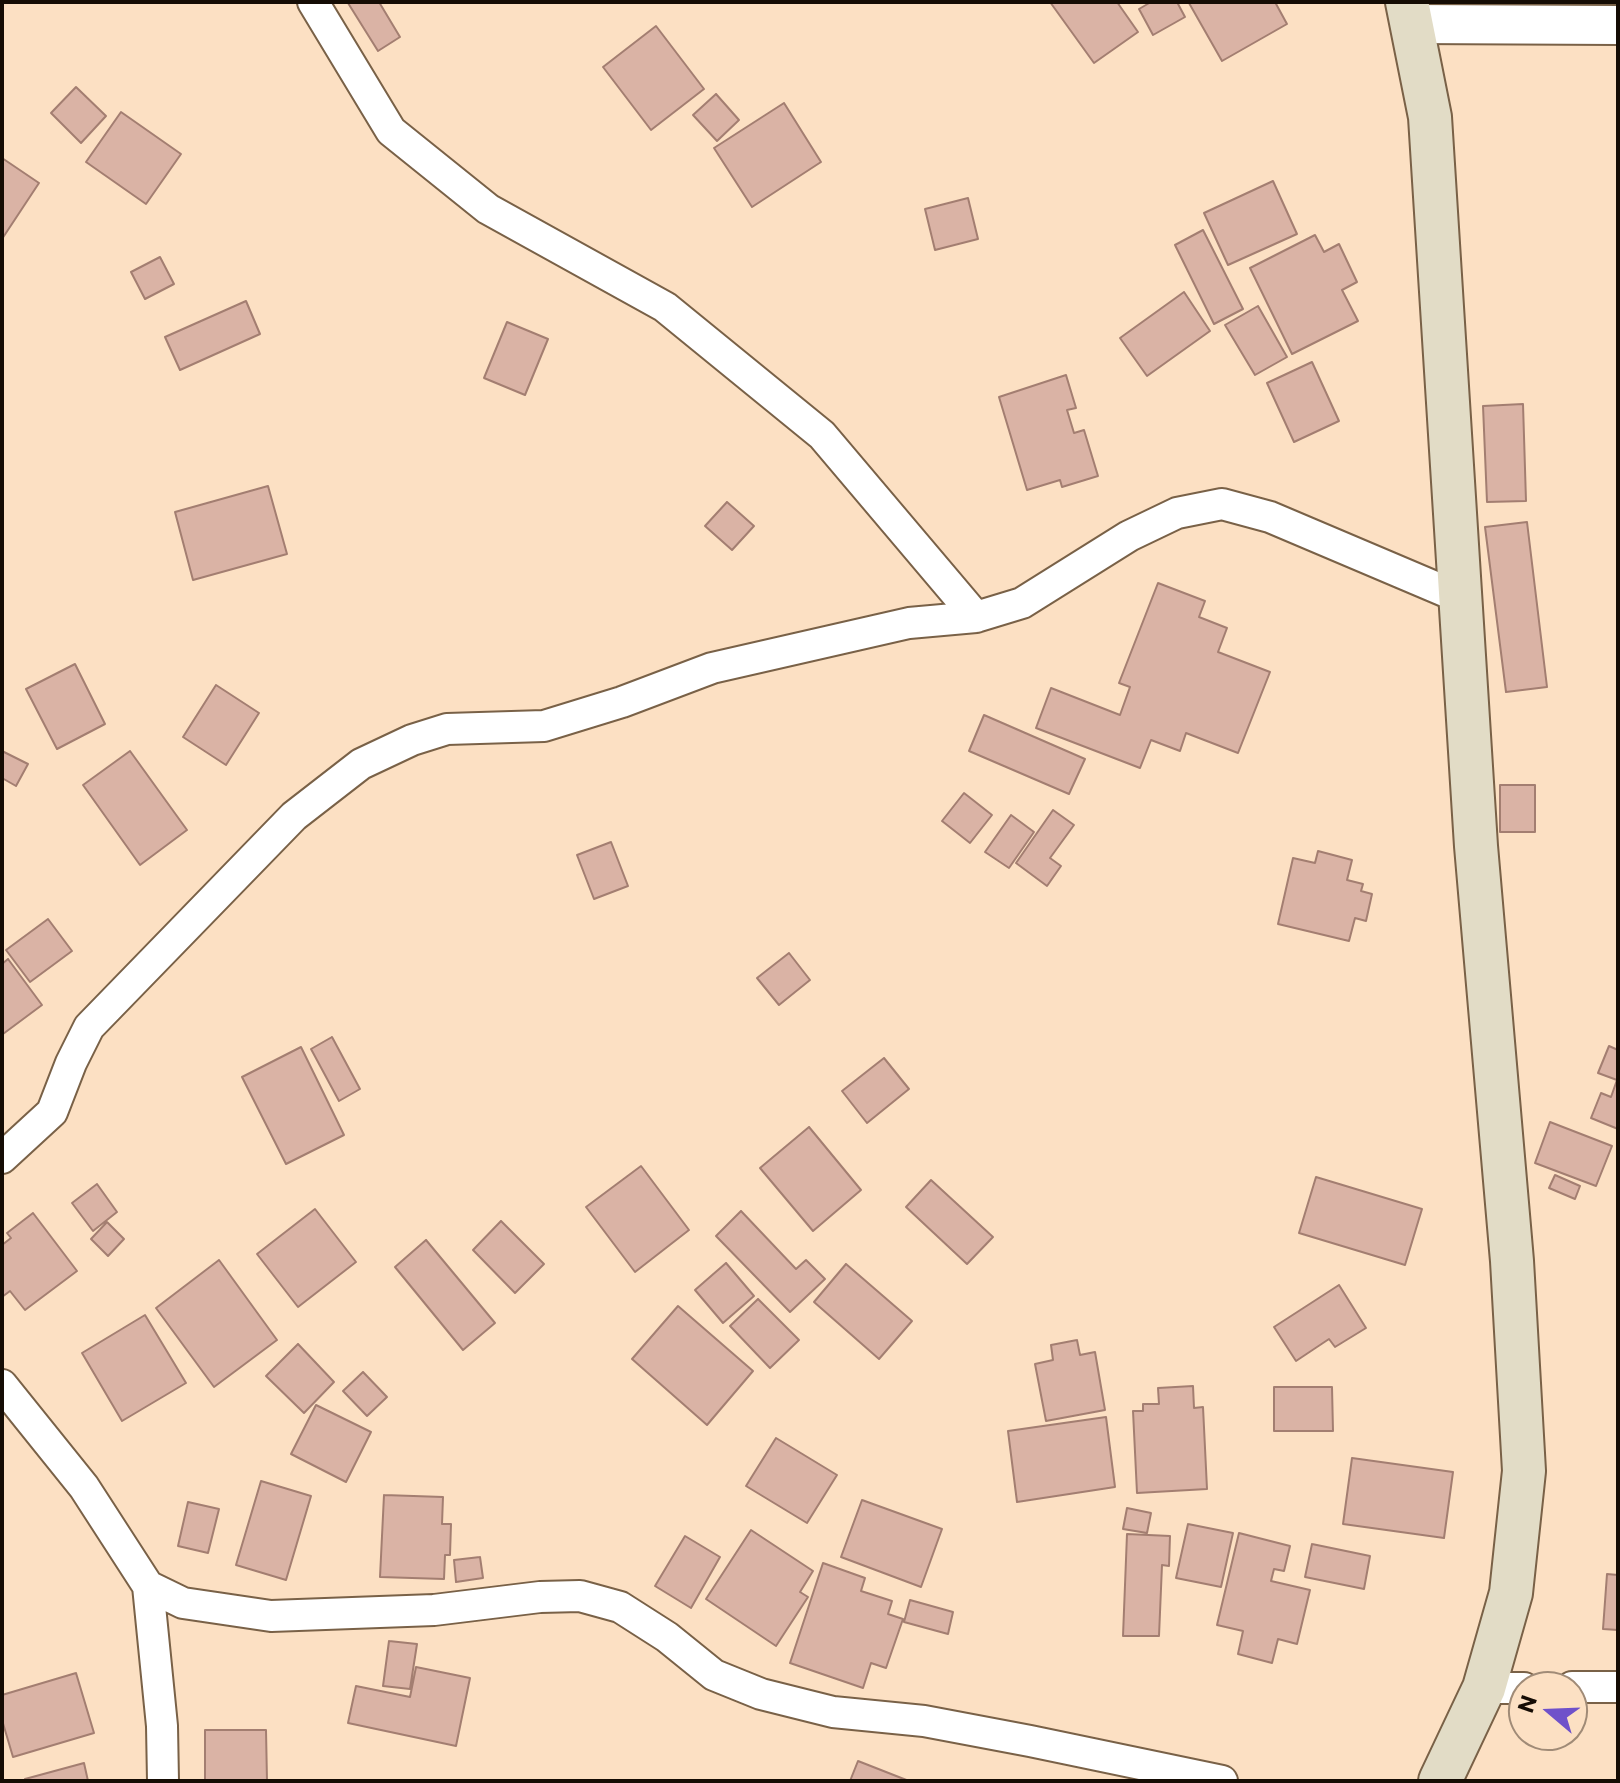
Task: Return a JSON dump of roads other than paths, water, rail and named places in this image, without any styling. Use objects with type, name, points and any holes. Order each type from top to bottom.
[{"type":"main road","points":[[1409,13],[1430,117],[1476,846],[1512,1261],[1524,1471],[1504,1688],[1440,1781]]},
{"type":"street","points":[[313,2],[391,131],[488,209],[665,307],[822,435],[976,617]]},
{"type":"street","points":[[1409,13],[1618,25]]},
{"type":"street","points":[[2,1158],[52,1112],[89,1027],[294,816],[361,764],[412,740],[447,729],[544,726],[622,702],[712,668],[909,623],[976,617],[1022,603],[1129,536],[1177,513],[1222,504],[1270,517],[1461,598]]},
{"type":"street","points":[[2,1385],[84,1487],[148,1586],[162,1726],[163,1781]]},
{"type":"street","points":[[148,1586],[183,1603],[271,1616],[434,1610],[540,1597],[580,1596],[620,1607],[667,1637],[714,1675],[761,1694],[833,1712],[924,1721],[1222,1781]]},
{"type":"street","points":[[1588,1687],[1618,1687]]}]
